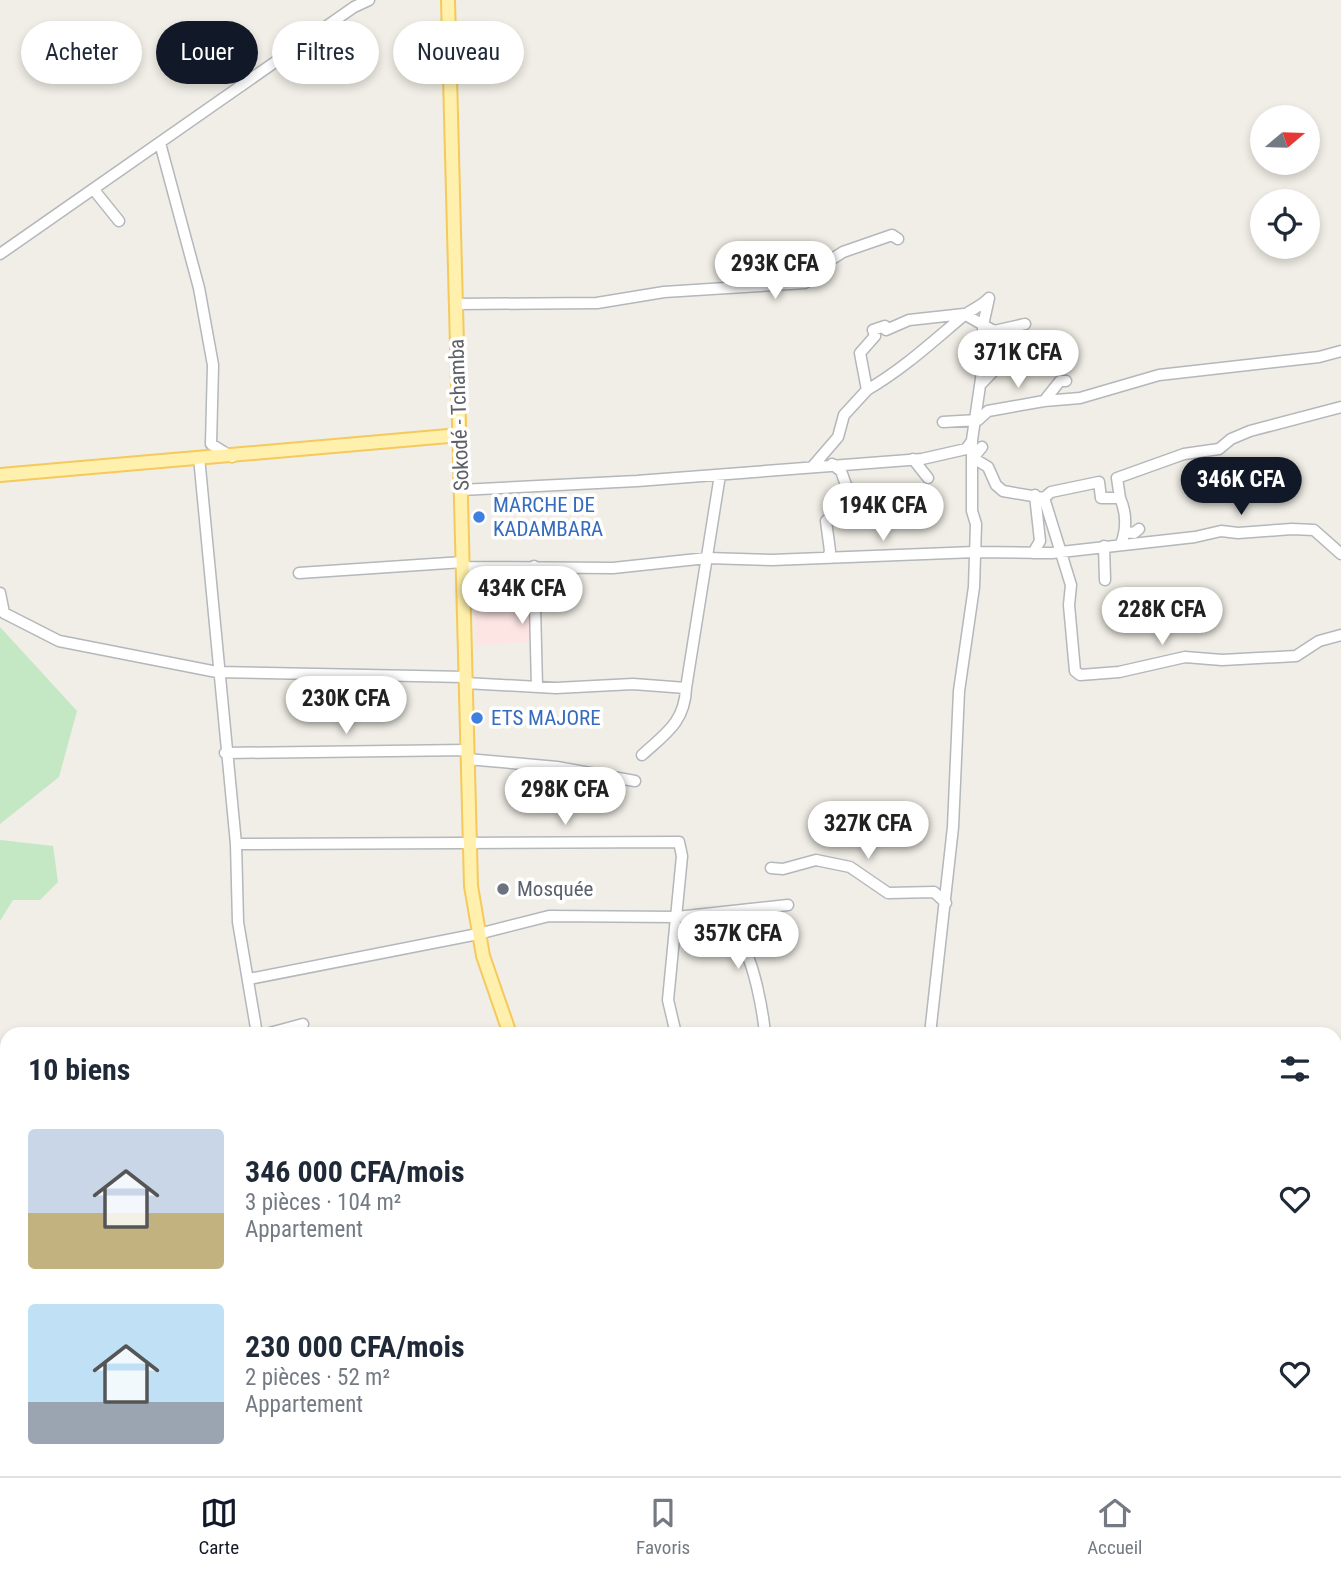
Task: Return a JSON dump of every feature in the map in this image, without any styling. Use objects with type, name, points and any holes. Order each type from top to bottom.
[{"type":"main road","name":"Sokodé - Tchamba","points":[[448,0],[471,886],[478,934],[490,981],[507,1027]]},
{"type":"main road","points":[[0,475],[199,457],[232,457],[460,435]]},
{"type":"street","points":[[0,254],[342,15],[369,0]]},
{"type":"street","points":[[160,143],[199,288],[213,365],[211,444],[232,457]]},
{"type":"street","points":[[94,190],[119,221]]},
{"type":"street","points":[[456,304],[597,303],[664,292],[805,283],[818,268],[843,252],[892,234],[898,239]]},
{"type":"street","points":[[461,490],[720,475],[913,459],[966,449],[972,440],[978,420],[983,325],[989,298],[978,309],[964,314],[908,320],[886,330],[885,326],[873,330],[875,336],[860,353],[867,390]]},
{"type":"street","points":[[964,314],[994,331],[1024,324]]},
{"type":"street","points":[[813,466],[838,437],[844,415],[867,390],[920,355],[964,314]]},
{"type":"street","points":[[943,422],[978,420],[988,411],[1080,398],[1159,376],[1319,357],[1341,351]]},
{"type":"street","points":[[981,384],[1006,358],[1031,354]]},
{"type":"street","points":[[1044,401],[1060,382],[1066,381]]},
{"type":"street","points":[[973,458],[988,467],[996,485],[1003,491],[1020,496],[1040,497],[1051,492],[1117,478],[1184,454],[1219,449],[1231,439],[1250,431],[1341,407]]},
{"type":"street","points":[[931,1027],[946,903],[956,787],[959,691],[974,587],[972,440]]},
{"type":"street","points":[[973,458],[982,447]]},
{"type":"street","points":[[199,457],[217,672],[236,844],[238,922],[256,1027]]},
{"type":"street","points":[[913,459],[928,478]]},
{"type":"street","points":[[832,464],[841,471],[846,485],[877,522],[903,509],[925,506]]},
{"type":"street","points":[[642,755],[674,728],[683,714],[720,475]]},
{"type":"street","points":[[1117,478],[1125,511],[1125,531],[1121,544]]},
{"type":"street","points":[[1099,482],[1101,498],[1120,498]]},
{"type":"street","points":[[1040,497],[1062,552],[1071,585],[1069,605],[1075,671],[1080,675],[1119,672],[1185,657],[1222,660],[1296,656],[1319,641],[1341,635]]},
{"type":"street","points":[[1034,553],[1040,541],[1040,497]]},
{"type":"street","points":[[828,557],[830,551],[826,521],[835,514]]},
{"type":"street","points":[[299,573],[463,565],[612,568],[707,558],[871,559],[975,552],[1062,552],[1195,537],[1221,530],[1238,533],[1292,528],[1314,530],[1341,554]]},
{"type":"street","points":[[1125,531],[1133,533],[1139,529]]},
{"type":"street","points":[[1104,546],[1105,580]]},
{"type":"street","points":[[902,547],[910,557]]},
{"type":"street","points":[[871,559],[878,549]]},
{"type":"street","points":[[534,566],[537,687]]},
{"type":"street","points":[[0,593],[4,613],[59,641],[217,672],[465,680],[537,687],[633,684],[686,688]]},
{"type":"street","points":[[225,753],[467,754],[635,781]]},
{"type":"street","points":[[236,844],[679,842],[682,856],[668,1000],[674,1027]]},
{"type":"street","points":[[771,868],[783,869],[816,860],[850,867],[888,894],[934,892],[946,903]]},
{"type":"street","points":[[249,979],[478,934],[549,916],[677,917],[788,905]]},
{"type":"street","points":[[700,915],[740,942],[748,956],[764,1027]]},
{"type":"street","points":[[292,1027],[303,1024]]},
{"type":"shaded area","points":[[531,571],[535,642],[475,645],[474,573]]},
{"type":"green space","points":[[0,627],[77,711],[59,777],[0,824]]},
{"type":"green space","points":[[0,840],[53,846],[58,882],[40,900],[13,900],[0,921]]},
{"type":"place","name":"MARCHE DE KADAMBARA","points":[[479,517]]},
{"type":"place","name":"ETS MAJORE","points":[[477,718]]},
{"type":"place","name":"Mosquée","points":[[503,889]]}]
